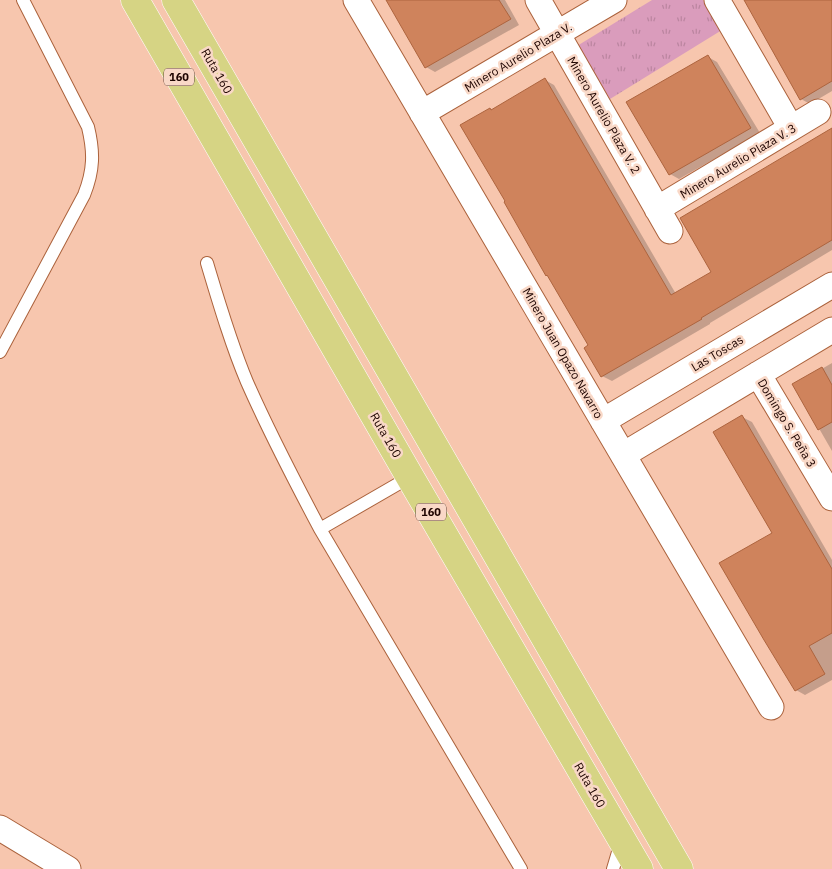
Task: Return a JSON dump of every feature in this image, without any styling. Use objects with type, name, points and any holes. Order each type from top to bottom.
[{"type":"highway","name":"Ruta 160","points":[[135,0],[639,869]]},
{"type":"highway","name":"Ruta 160","points":[[176,0],[679,869]]},
{"type":"street","name":"Minero Juan Opazo Navarro","points":[[356,0],[770,707]]},
{"type":"street","name":"Minero Aurelio Plaza V. 2","points":[[538,0],[670,231]]},
{"type":"street","name":"Minero Aurelio Plaza V.","points":[[422,113],[614,0]]},
{"type":"street","points":[[717,0],[791,128]]},
{"type":"street","name":"Minero Aurelio Plaza V. 3","points":[[658,210],[818,112]]},
{"type":"street","name":"Las Toscas","points":[[603,421],[832,285]]},
{"type":"street","points":[[623,455],[832,330]]},
{"type":"street","name":"Domingo S. Peña 3","points":[[758,374],[832,498]]},
{"type":"street","points":[[0,828],[68,869]]},
{"type":"lane","points":[[0,352],[84,195],[90,176],[93,155],[88,127],[23,0]]},
{"type":"lane","points":[[207,263],[228,331],[247,381],[277,446],[320,529],[521,869]]},
{"type":"lane","points":[[320,529],[410,477]]},
{"type":"lane","points":[[613,869],[622,840]]},
{"type":"green space","points":[[652,0],[703,0],[722,30],[610,99],[577,46]]},
{"type":"building","points":[[386,0],[499,0],[511,19],[425,68]]},
{"type":"building","points":[[744,0],[832,0],[832,81],[800,100]]},
{"type":"building","points":[[708,55],[751,128],[669,175],[626,102]]},
{"type":"building","points":[[545,78],[671,295],[711,272],[680,218],[832,128],[832,240],[702,319],[601,377],[584,348],[588,345],[546,276],[460,125],[490,108],[491,110]]},
{"type":"building","points":[[822,367],[832,385],[832,422],[818,430],[792,384]]},
{"type":"building","points":[[742,415],[832,569],[832,633],[809,646],[825,674],[795,691],[719,563],[772,533],[713,432]]}]
